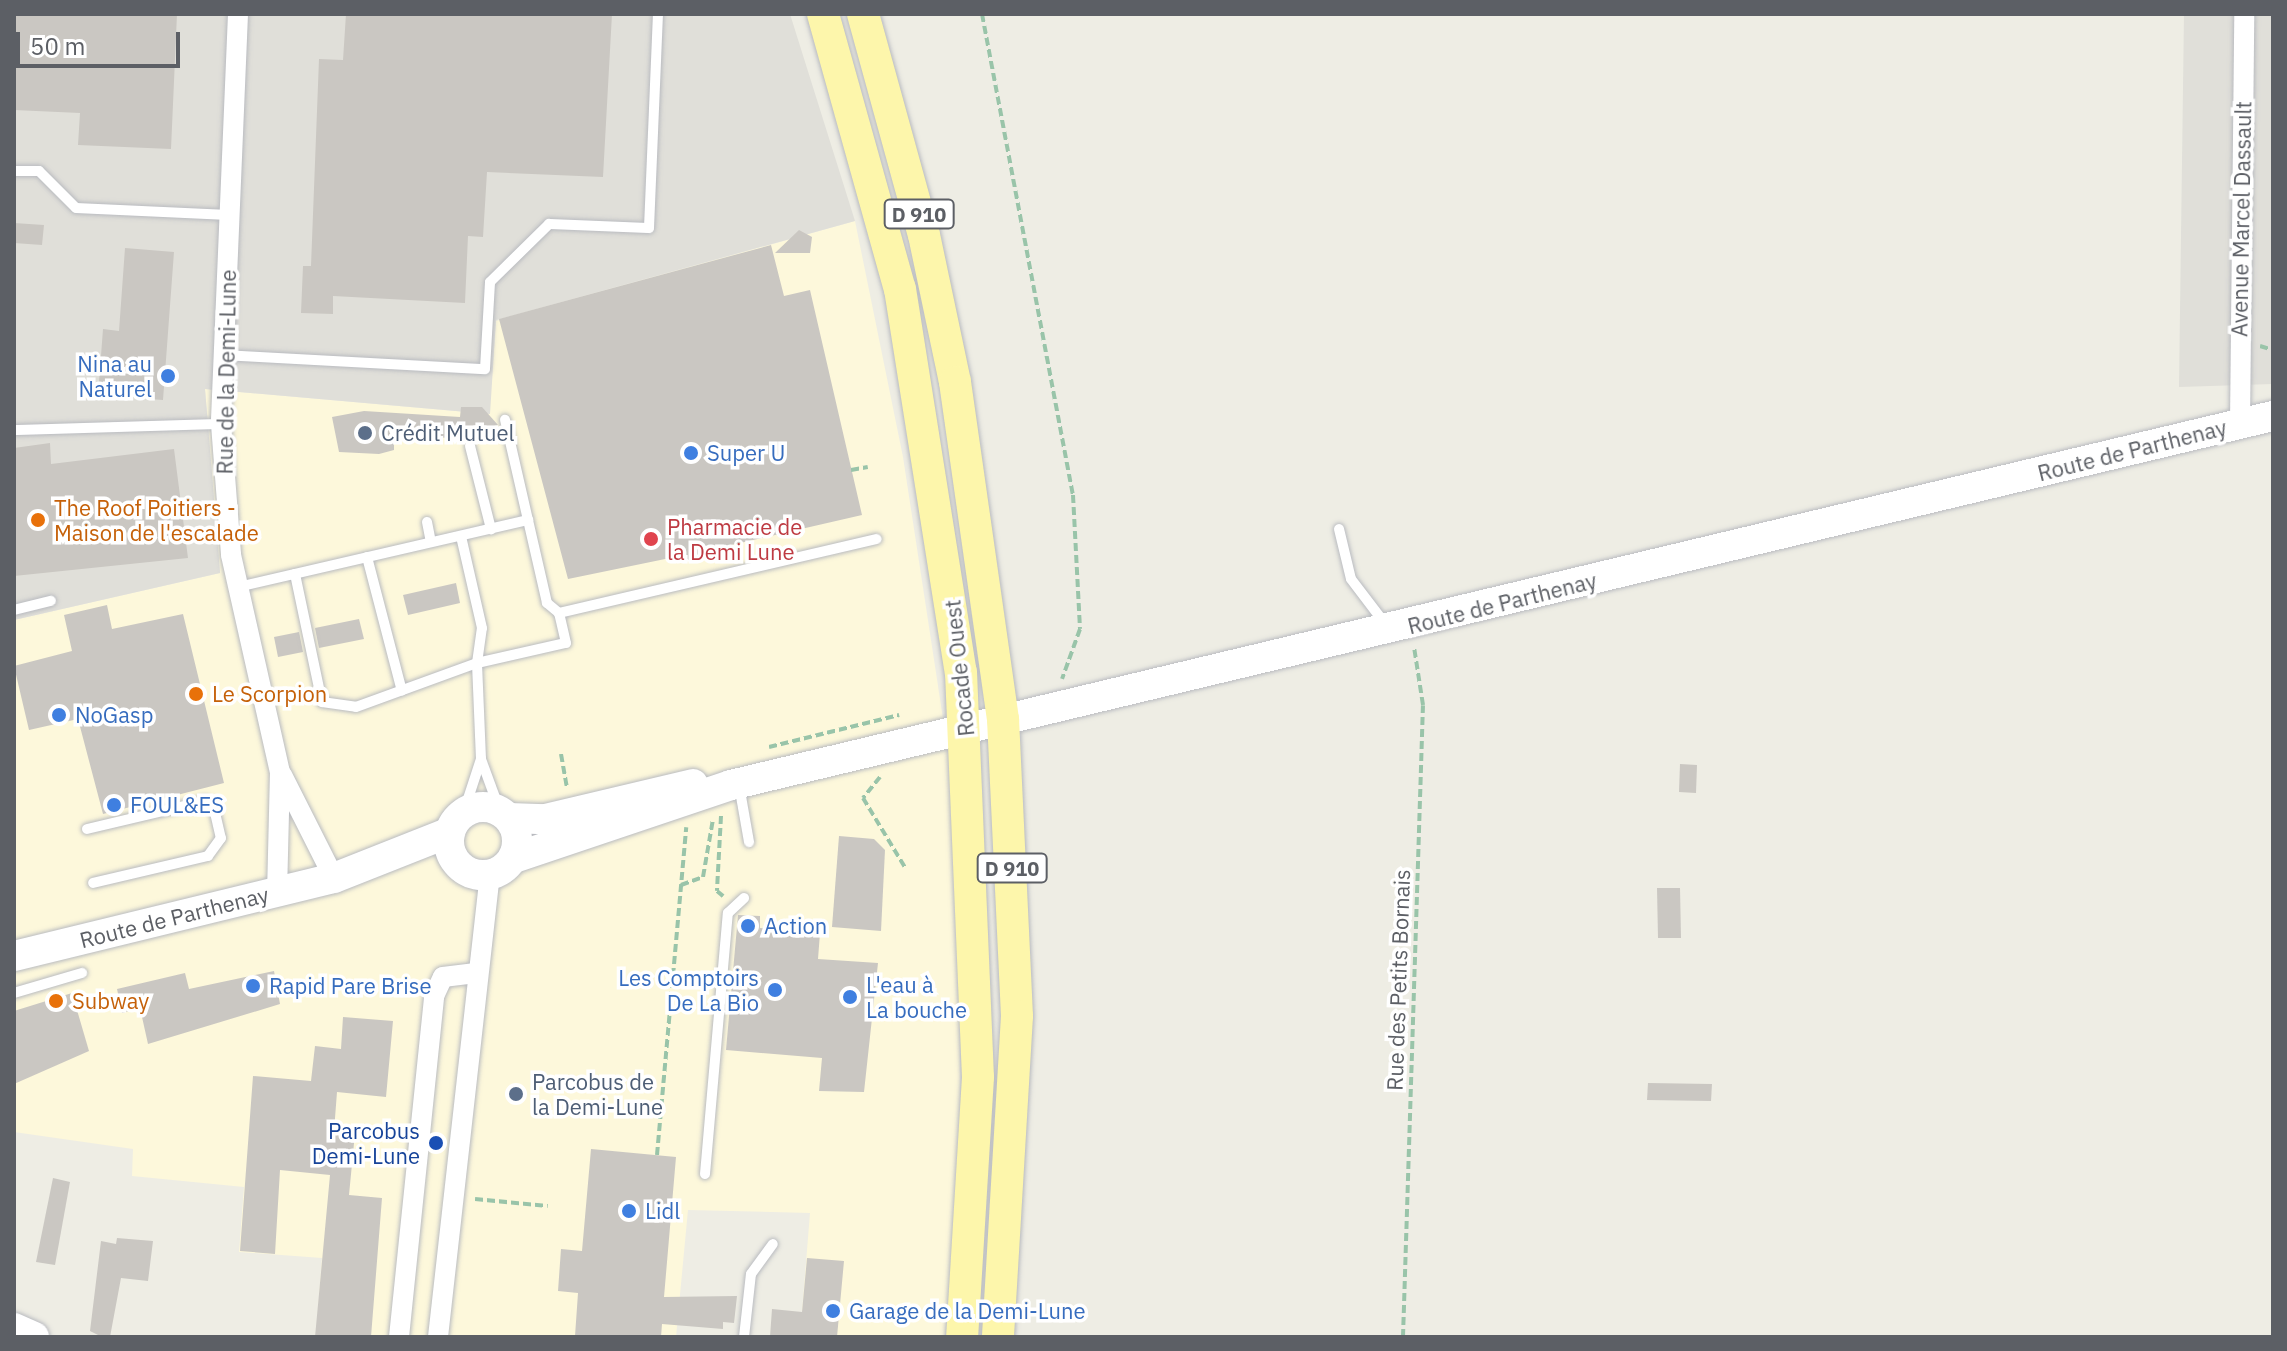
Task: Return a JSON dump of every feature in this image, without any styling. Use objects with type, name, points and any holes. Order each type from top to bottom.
[{"type":"main road","name":"Rocade Ouest","points":[[823,14],[889,241],[927,422],[966,728],[978,1077],[962,1337]]},
{"type":"main road","name":"Rocade Ouest","points":[[863,14],[952,368],[1003,719]]},
{"type":"main road","name":"Route de Parthenay","points":[[502,867],[735,784],[1399,628],[2273,416]]},
{"type":"main road","name":"D 910","points":[[998,1337],[1017,1016],[1003,719]]},
{"type":"main road","name":"Route de Parthenay","points":[[334,878],[457,823],[505,815],[545,819],[685,784],[735,784]]},
{"type":"main road","points":[[457,823],[459,866],[502,867],[518,839],[505,815]]},
{"type":"main road","name":"Route de Parthenay","points":[[14,956],[334,878],[459,866]]},
{"type":"main road","points":[[14,1328],[34,1337]]},
{"type":"street","name":"Rue de la Demi-Lune","points":[[238,14],[221,424],[238,587],[280,772],[334,878]]},
{"type":"street","name":"Avenue Marcel Dassault","points":[[2240,424],[2244,14]]},
{"type":"street","name":"Rue de la Demi-Lune","points":[[277,893],[280,772]]},
{"type":"street","points":[[438,1337],[476,973],[502,867]]},
{"type":"street","points":[[399,1337],[434,996],[443,977],[476,973]]},
{"type":"lane","points":[[223,355],[485,369],[490,282],[549,224],[649,228],[658,14]]},
{"type":"lane","points":[[14,171],[39,171],[76,208],[229,215]]},
{"type":"lane","points":[[295,574],[322,702],[356,707],[477,663],[566,643],[559,613],[547,603],[505,420]]},
{"type":"lane","points":[[14,430],[221,424]]},
{"type":"lane","points":[[470,446],[491,529]]},
{"type":"lane","points":[[238,587],[528,520]]},
{"type":"lane","points":[[427,522],[431,542]]},
{"type":"lane","points":[[1339,529],[1351,579],[1399,628]]},
{"type":"lane","points":[[461,536],[482,628],[477,663],[481,759],[505,815]]},
{"type":"lane","points":[[559,613],[877,539]]},
{"type":"lane","points":[[367,557],[402,691]]},
{"type":"lane","points":[[14,610],[51,601]]},
{"type":"lane","points":[[457,823],[481,759]]},
{"type":"lane","points":[[735,784],[749,842]]},
{"type":"lane","points":[[87,829],[205,801],[213,804],[221,838],[208,856],[93,883]]},
{"type":"lane","points":[[705,1174],[728,913],[740,902]]},
{"type":"lane","points":[[14,993],[82,973]]},
{"type":"lane","points":[[744,1337],[751,1274],[773,1244]]},
{"type":"path","points":[[982,14],[1073,495],[1080,629],[1045,709]]},
{"type":"path","points":[[851,470],[868,467]]},
{"type":"path","name":"Rue des Petits Bornais","points":[[1399,628],[1423,705],[1403,1337]]},
{"type":"path","points":[[561,754],[566,802]]},
{"type":"path","points":[[890,775],[863,798],[906,869]]},
{"type":"path","points":[[680,886],[703,877],[713,818],[721,816],[717,891],[740,902]]},
{"type":"path","points":[[657,1155],[680,886],[680,841]]},
{"type":"shaded area","points":[[14,14],[790,14],[855,221],[496,320],[490,414],[205,389],[220,573],[14,620]]},
{"type":"shaded area","points":[[2184,14],[2273,14],[2273,384],[2179,387]]},
{"type":"shaded area","points":[[855,221],[903,457],[959,823],[960,1137],[945,1337],[800,1337],[810,1213],[688,1210],[676,1337],[316,1337],[322,1258],[239,1252],[244,1187],[132,1176],[133,1149],[14,1132],[14,620],[220,573],[205,389],[489,414],[496,321]]},
{"type":"building","points":[[14,14],[177,14],[171,149],[78,145],[80,113],[14,110]]},
{"type":"building","points":[[346,14],[612,14],[603,177],[487,172],[483,237],[468,236],[465,303],[333,296],[333,314],[301,313],[303,266],[311,266],[319,59],[343,60]]},
{"type":"building","points":[[14,223],[44,225],[42,245],[14,243]]},
{"type":"building","points":[[799,230],[812,237],[810,253],[775,253]]},
{"type":"building","name":"Super U","points":[[771,245],[784,296],[810,290],[862,515],[727,546],[698,561],[670,558],[568,579],[499,319]]},
{"type":"building","points":[[125,248],[174,252],[163,400],[98,395],[103,329],[119,331]]},
{"type":"building","points":[[461,407],[482,407],[498,425],[470,432],[469,438],[394,437],[394,450],[379,454],[339,452],[332,417],[364,411],[460,417]]},
{"type":"building","points":[[50,443],[51,464],[174,449],[188,558],[14,576],[14,448]]},
{"type":"building","points":[[456,583],[460,603],[408,615],[403,595]]},
{"type":"building","points":[[107,605],[112,629],[183,614],[224,783],[103,814],[78,719],[29,730],[14,666],[72,651],[64,615]]},
{"type":"building","points":[[359,619],[364,639],[319,648],[315,628]]},
{"type":"building","points":[[299,632],[303,652],[278,657],[274,637]]},
{"type":"building","points":[[1680,764],[1697,765],[1696,793],[1679,792]]},
{"type":"building","points":[[839,836],[874,839],[885,850],[881,931],[832,927]]},
{"type":"building","points":[[1657,888],[1680,888],[1681,938],[1658,938]]},
{"type":"building","points":[[738,915],[760,916],[760,928],[820,933],[818,959],[878,963],[864,1092],[819,1091],[822,1058],[726,1050]]},
{"type":"building","points":[[274,971],[280,1004],[148,1044],[140,1008],[122,1013],[117,989],[185,973],[189,989]]},
{"type":"building","points":[[72,993],[89,1051],[14,1084],[14,1011]]},
{"type":"building","points":[[343,1017],[393,1021],[386,1097],[337,1092],[334,1131],[355,1133],[349,1195],[382,1198],[371,1337],[315,1337],[330,1175],[280,1170],[275,1254],[240,1251],[253,1076],[311,1081],[315,1046],[341,1049]]},
{"type":"building","points":[[1648,1083],[1712,1084],[1711,1101],[1647,1100]]},
{"type":"building","name":"Lidl","points":[[591,1149],[676,1157],[664,1297],[737,1296],[734,1323],[723,1322],[723,1329],[662,1324],[661,1337],[575,1336],[578,1293],[558,1291],[561,1249],[582,1251]]},
{"type":"building","points":[[53,1178],[70,1182],[55,1265],[36,1262]]},
{"type":"building","points":[[117,1238],[153,1241],[148,1281],[121,1278],[110,1337],[102,1337],[90,1331],[101,1241],[116,1244]]},
{"type":"building","points":[[807,1258],[844,1261],[837,1337],[770,1337],[772,1309],[802,1312]]},
{"type":"place","name":"Nina au Naturel","points":[[168,376]]},
{"type":"place","name":"Crédit Mutuel","points":[[365,433]]},
{"type":"place","name":"Super U","points":[[691,453]]},
{"type":"place","name":"The Roof Poitiers - Maison de l'escalade","points":[[38,520]]},
{"type":"place","name":"Pharmacie de la Demi Lune","points":[[651,539]]},
{"type":"place","name":"Le Scorpion","points":[[196,694]]},
{"type":"place","name":"NoGasp","points":[[59,715]]},
{"type":"place","name":"FOUL&ES","points":[[114,805]]},
{"type":"place","name":"Action","points":[[748,926]]},
{"type":"place","name":"Rapid Pare Brise","points":[[253,986]]},
{"type":"place","name":"Les Comptoirs De La Bio","points":[[775,990]]},
{"type":"place","name":"L'eau à La bouche","points":[[850,997]]},
{"type":"place","name":"Subway","points":[[56,1001]]},
{"type":"place","name":"Parcobus de la Demi-Lune","points":[[516,1094]]},
{"type":"place","name":"Parcobus Demi-Lune","points":[[436,1143]]},
{"type":"place","name":"Lidl","points":[[629,1211]]},
{"type":"place","name":"Garage de la Demi-Lune","points":[[833,1311]]}]
